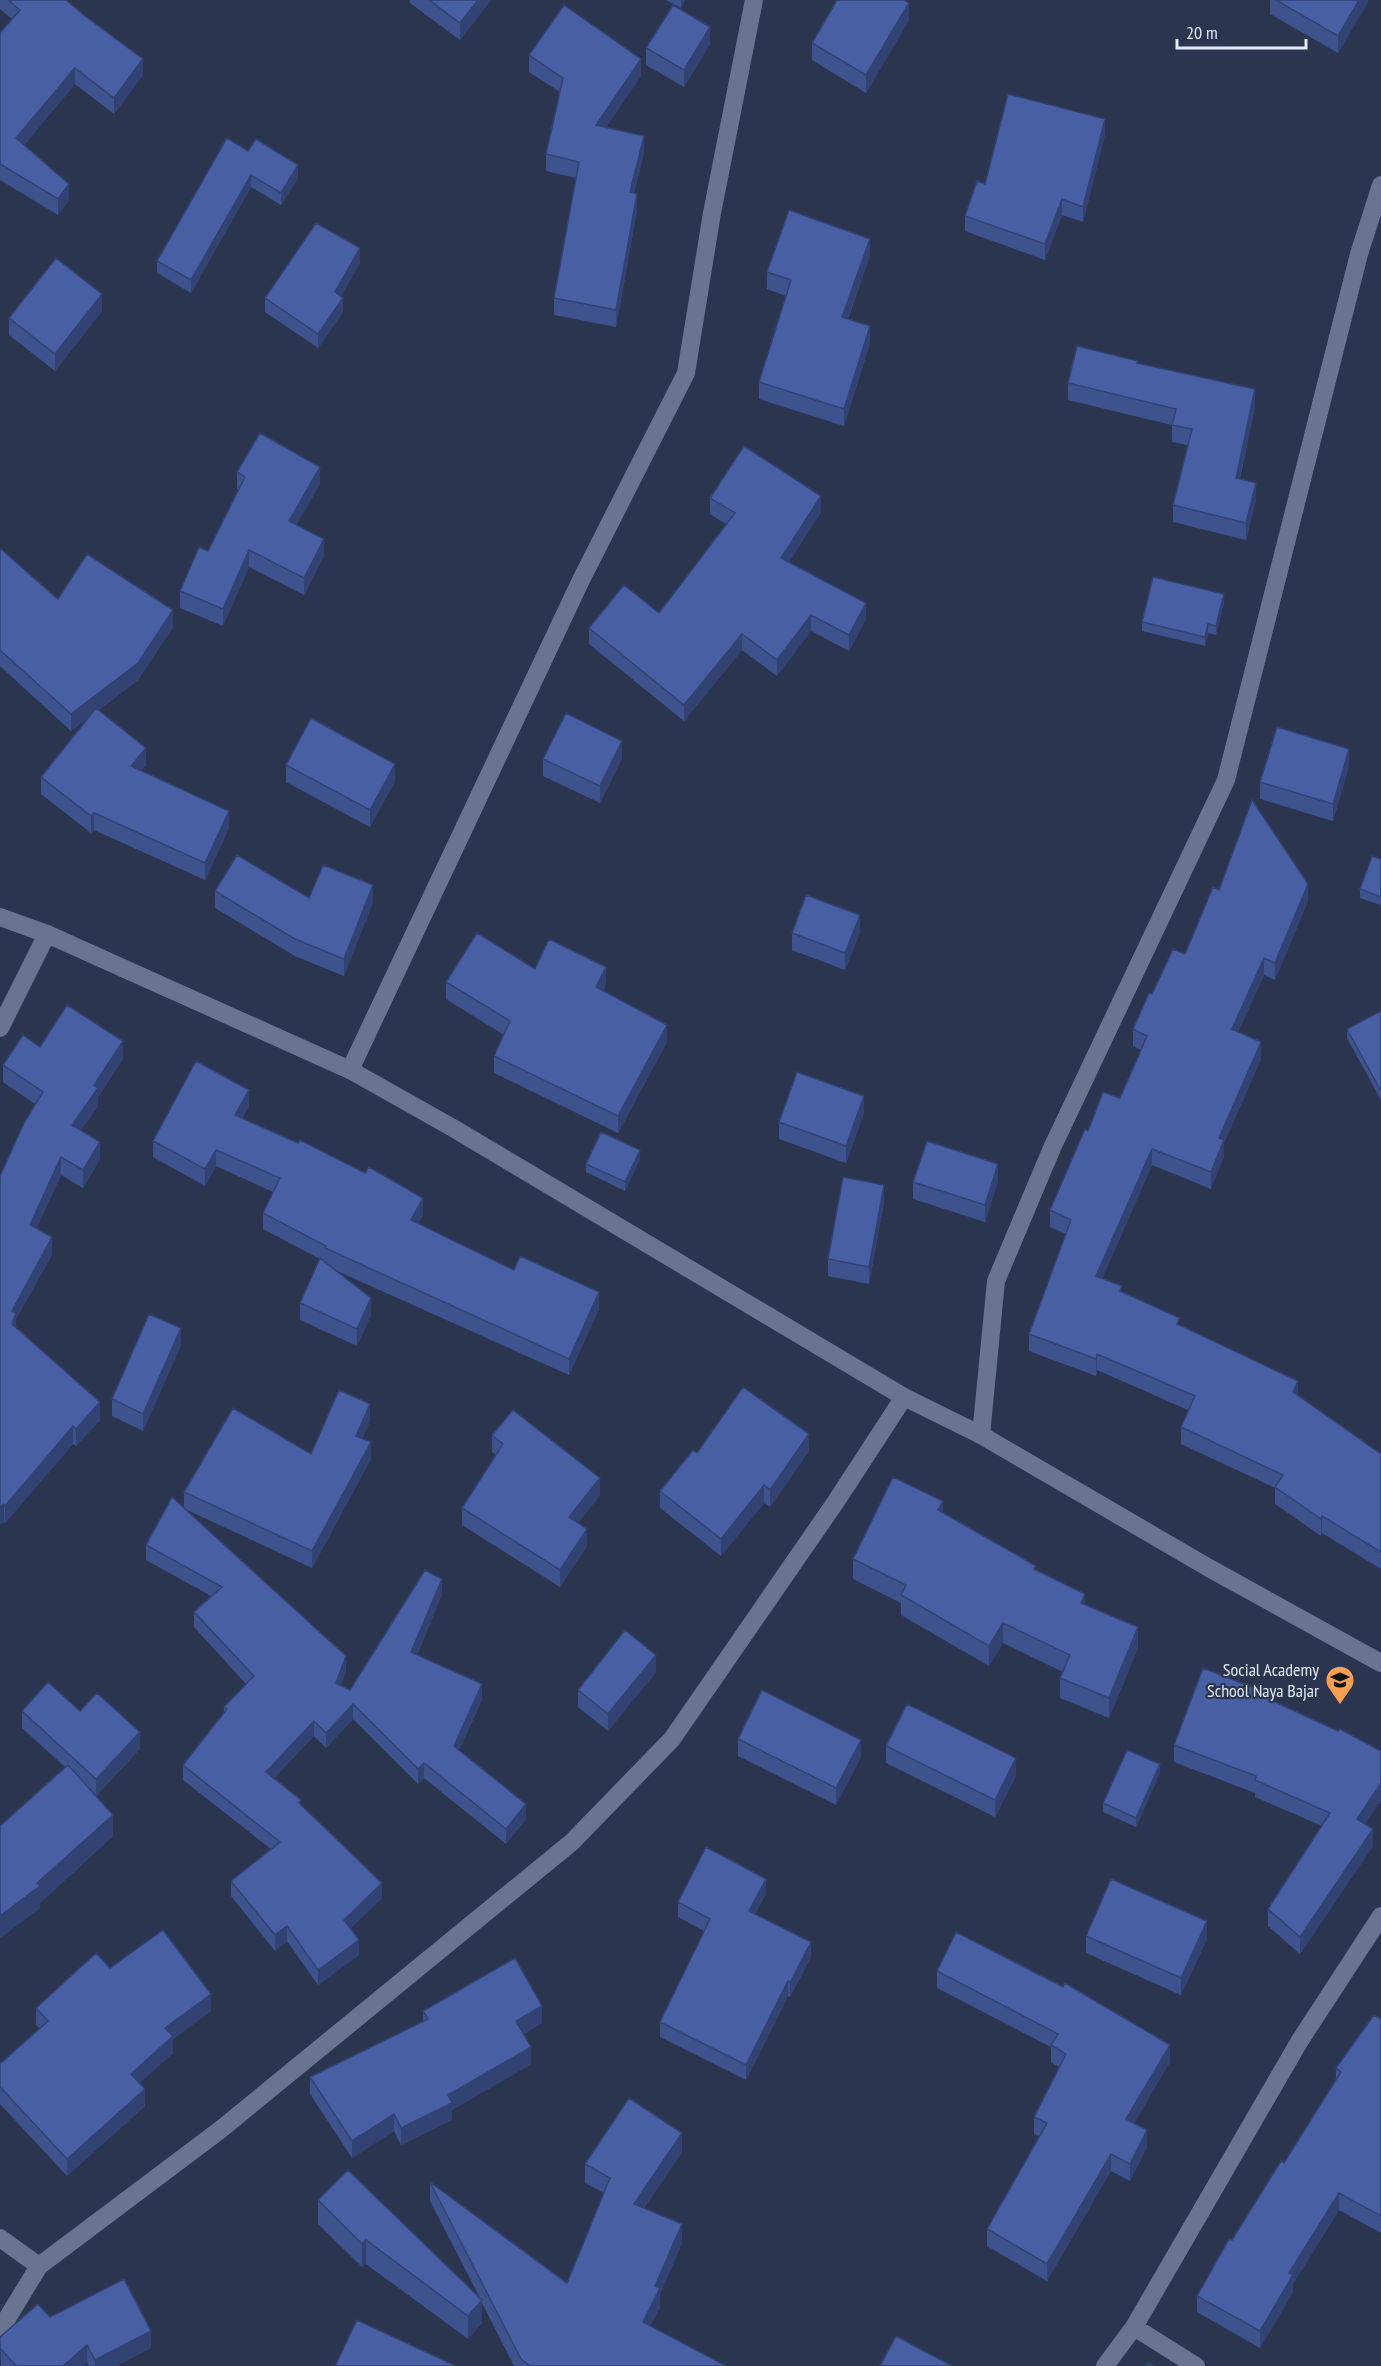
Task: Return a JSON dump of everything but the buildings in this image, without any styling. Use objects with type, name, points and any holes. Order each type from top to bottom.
[{"type":"street","points":[[350,1070],[581,580],[686,373],[712,213],[753,0]]},
{"type":"street","points":[[981,1435],[996,1281],[1052,1148],[1226,780],[1359,254],[1381,185]]},
{"type":"street","points":[[0,917],[47,934],[350,1070],[453,1128],[904,1397],[981,1435],[1209,1568],[1381,1663]]},
{"type":"street","points":[[0,1028],[47,934]]},
{"type":"street","points":[[0,2330],[39,2266],[220,2130],[572,1842],[672,1739],[837,1500],[904,1397]]},
{"type":"street","points":[[1105,2366],[1134,2327],[1299,2042],[1381,1916]]},
{"type":"street","points":[[0,2238],[39,2266]]},
{"type":"street","points":[[1134,2327],[1196,2366]]},
{"type":"place","name":"Social Academy School Naya Bajar","points":[[1340,1706]]}]
